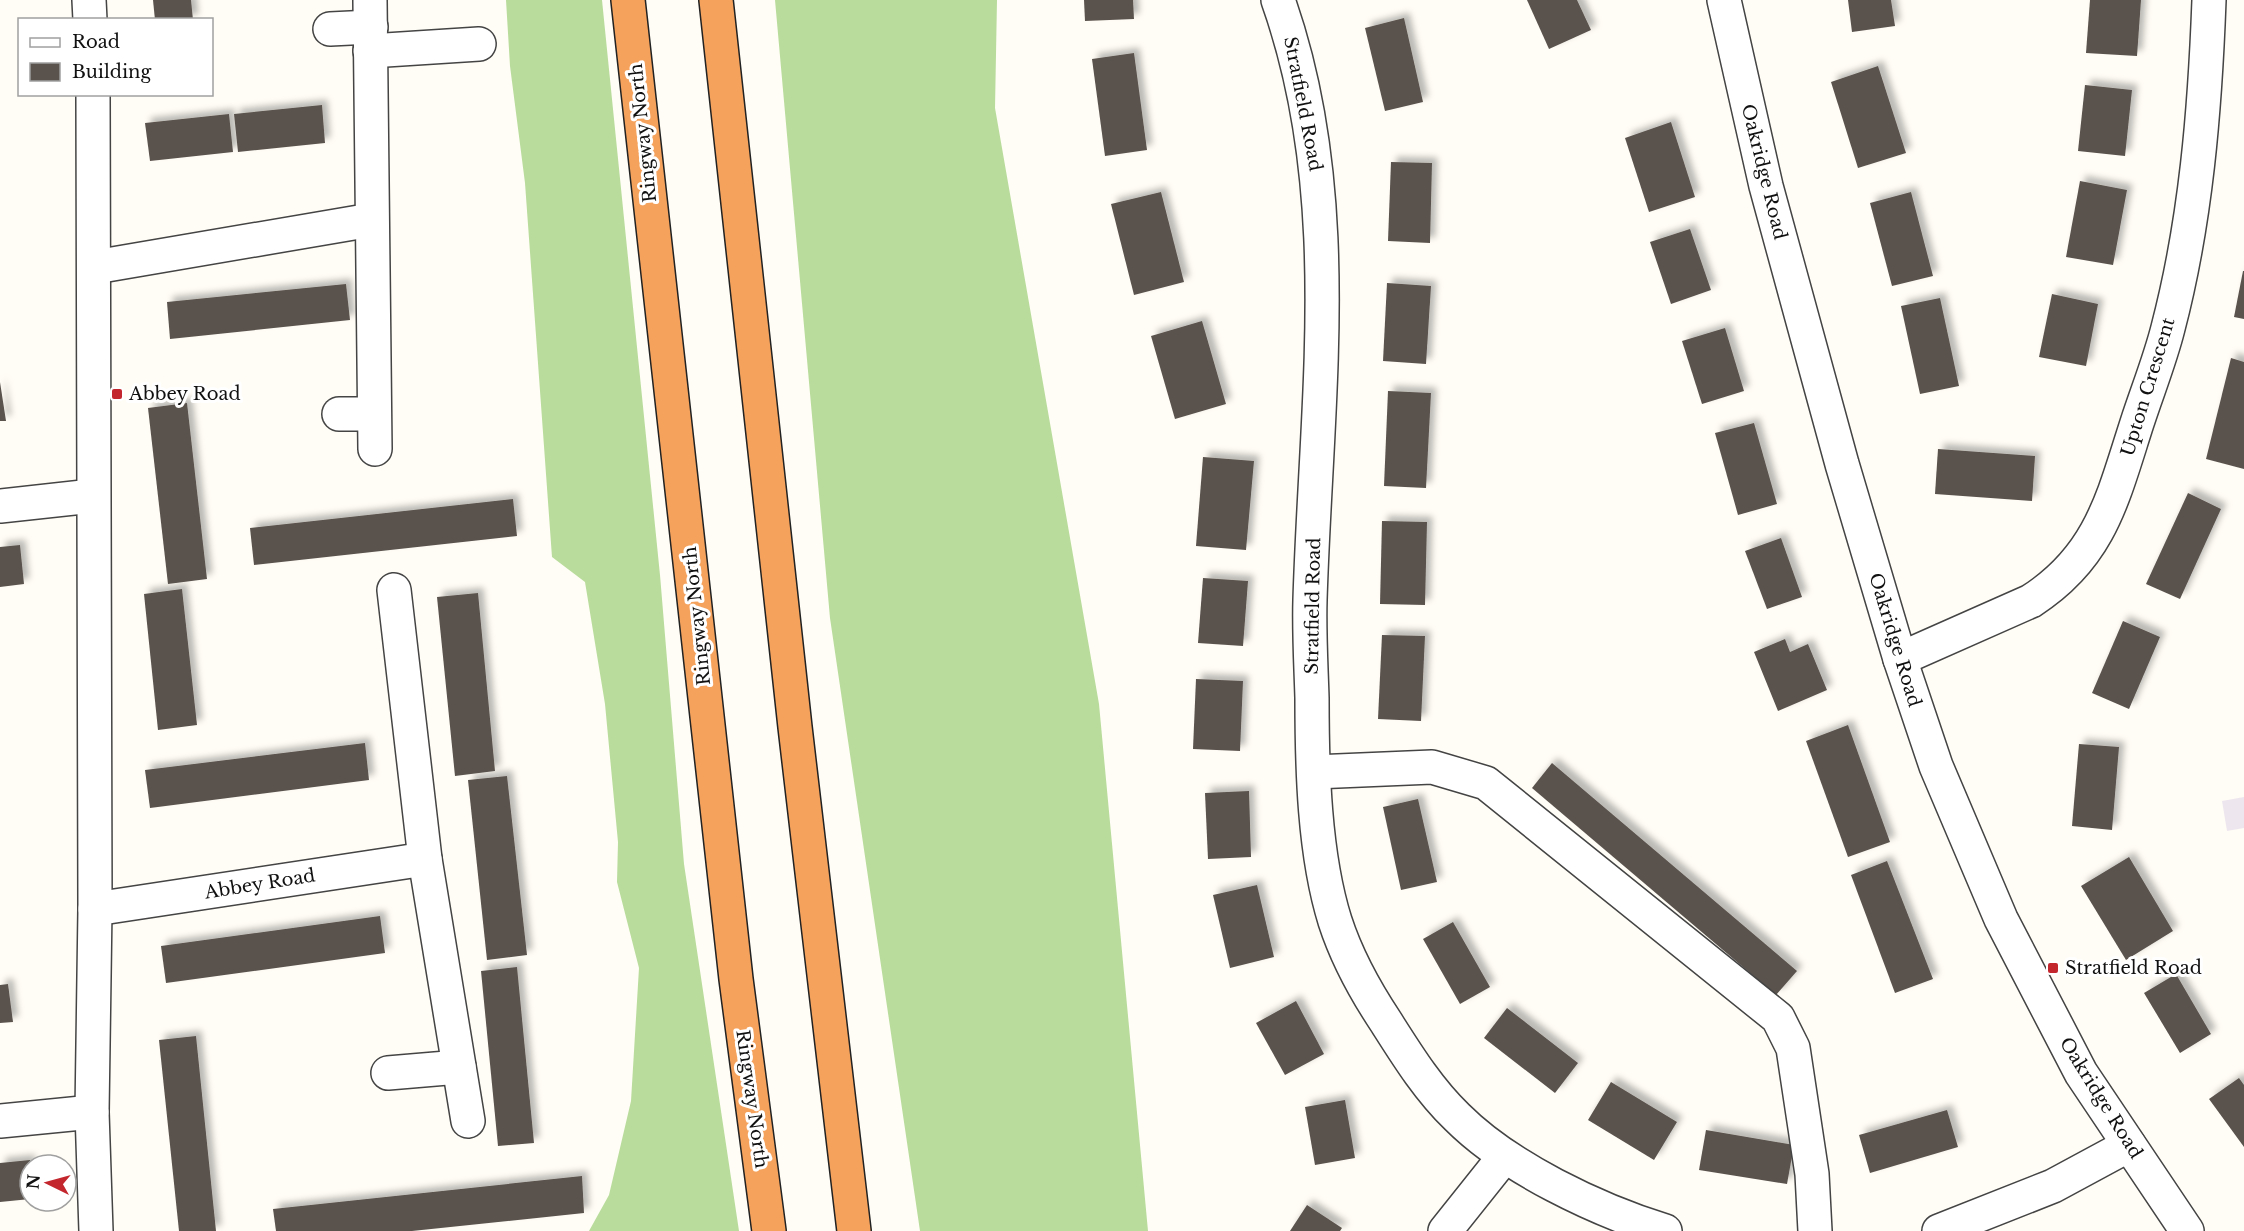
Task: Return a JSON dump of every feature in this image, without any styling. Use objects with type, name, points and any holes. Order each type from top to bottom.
[{"type":"highway","name":"Ringway North","points":[[628,0],[736,979],[769,1231]]},
{"type":"highway","points":[[716,0],[793,715],[854,1231]]},
{"type":"street","points":[[89,0],[90,18]]},
{"type":"street","name":"Stratfield Road","points":[[1278,0],[1289,30],[1315,150],[1324,261],[1319,444],[1310,602],[1314,771],[1320,855],[1336,923],[1371,999],[1418,1073],[1457,1118],[1504,1157],[1631,1221],[1665,1231]]},
{"type":"street","name":"Oakridge Road","points":[[1724,0],[1766,186],[1842,464],[1900,659],[1936,766],[2001,919],[2081,1073],[2187,1231]]},
{"type":"street","name":"Upton Crescent","points":[[1900,659],[2031,601],[2045,592],[2074,566],[2101,526],[2168,329],[2193,206],[2202,129],[2209,0]]},
{"type":"street","points":[[330,29],[370,26],[479,44]]},
{"type":"street","points":[[370,26],[375,449]]},
{"type":"street","points":[[93,96],[95,267],[92,496],[95,909],[92,1112],[96,1231]]},
{"type":"street","points":[[95,267],[371,220]]},
{"type":"street","points":[[339,414],[374,414]]},
{"type":"street","points":[[0,506],[92,496]]},
{"type":"street","points":[[394,590],[425,859],[468,1121]]},
{"type":"street","points":[[1314,771],[1432,767],[1486,783],[1778,1018],[1793,1048],[1812,1174],[1815,1231]]},
{"type":"street","name":"Abbey Road","points":[[95,909],[425,859]]},
{"type":"street","points":[[388,1073],[459,1067]]},
{"type":"street","points":[[0,1121],[92,1112]]},
{"type":"street","points":[[1939,1231],[2053,1186],[2129,1145]]},
{"type":"street","points":[[1445,1231],[1504,1157]]},
{"type":"shaded area","points":[[2244,797],[2244,828],[2227,831],[2222,801]]},
{"type":"green space","points":[[506,0],[602,0],[660,575],[684,864],[739,1231],[589,1231],[609,1195],[631,1101],[639,968],[617,882],[618,842],[605,704],[585,582],[552,557],[525,183],[510,66]]},
{"type":"green space","points":[[775,0],[997,0],[995,108],[1099,704],[1148,1231],[920,1231],[830,618]]},
{"type":"building","points":[[153,0],[191,0],[193,18],[155,18]]},
{"type":"building","points":[[1084,0],[1133,0],[1134,19],[1085,21]]},
{"type":"building","points":[[1527,0],[1577,0],[1591,30],[1549,49]]},
{"type":"building","points":[[1848,0],[1891,0],[1895,26],[1852,32]]},
{"type":"building","points":[[2090,0],[2141,0],[2137,56],[2086,53]]},
{"type":"building","points":[[1404,18],[1423,102],[1385,111],[1365,28]]},
{"type":"building","points":[[1134,53],[1147,150],[1105,156],[1092,59]]},
{"type":"building","points":[[1878,66],[1906,153],[1858,168],[1831,82]]},
{"type":"building","points":[[2085,85],[2132,90],[2125,156],[2078,151]]},
{"type":"building","points":[[322,105],[325,143],[238,152],[234,114]]},
{"type":"building","points":[[229,114],[233,152],[150,161],[145,123]]},
{"type":"building","points":[[1671,122],[1695,197],[1649,212],[1625,138]]},
{"type":"building","points":[[1391,162],[1432,163],[1430,243],[1388,241]]},
{"type":"building","points":[[2080,181],[2127,190],[2113,265],[2066,257]]},
{"type":"building","points":[[1161,192],[1184,282],[1134,295],[1111,204]]},
{"type":"building","points":[[1911,192],[1933,276],[1892,286],[1870,203]]},
{"type":"building","points":[[1690,229],[1711,290],[1671,304],[1650,242]]},
{"type":"building","points":[[2244,271],[2244,319],[2234,317]]},
{"type":"building","points":[[1387,283],[1431,286],[1426,364],[1383,361]]},
{"type":"building","points":[[346,284],[350,320],[170,339],[167,302]]},
{"type":"building","points":[[2052,294],[2098,304],[2086,366],[2039,357]]},
{"type":"building","points":[[1940,298],[1959,386],[1920,394],[1901,306]]},
{"type":"building","points":[[1202,321],[1226,404],[1175,419],[1151,336]]},
{"type":"building","points":[[1725,328],[1744,391],[1702,404],[1682,341]]},
{"type":"building","points":[[2231,358],[2244,362],[2244,469],[2206,459]]},
{"type":"building","points":[[0,382],[6,421],[0,421]]},
{"type":"building","points":[[1388,391],[1431,393],[1426,488],[1384,486]]},
{"type":"building","points":[[187,403],[207,579],[168,584],[148,408]]},
{"type":"building","points":[[1754,423],[1777,504],[1738,515],[1715,433]]},
{"type":"building","points":[[1938,449],[2035,456],[2032,501],[1935,494]]},
{"type":"building","points":[[1203,457],[1254,461],[1246,550],[1196,546]]},
{"type":"building","points":[[2188,493],[2221,509],[2180,599],[2146,584]]},
{"type":"building","points":[[513,499],[517,536],[254,565],[250,528]]},
{"type":"building","points":[[1382,521],[1427,522],[1425,605],[1380,604]]},
{"type":"building","points":[[1781,538],[1802,597],[1767,609],[1745,551]]},
{"type":"building","points":[[20,545],[24,584],[0,587],[0,547]]},
{"type":"building","points":[[1203,578],[1248,581],[1243,646],[1198,643]]},
{"type":"building","points":[[182,589],[197,725],[158,730],[144,594]]},
{"type":"building","points":[[478,593],[495,771],[455,776],[437,597]]},
{"type":"building","points":[[2123,621],[2160,637],[2129,709],[2092,693]]},
{"type":"building","points":[[1382,635],[1425,636],[1421,721],[1378,719]]},
{"type":"building","points":[[1785,639],[1790,652],[1808,644],[1827,690],[1778,711],[1754,652]]},
{"type":"building","points":[[1196,679],[1243,681],[1240,751],[1193,749]]},
{"type":"building","points":[[1848,725],[1890,842],[1848,857],[1806,741]]},
{"type":"building","points":[[365,743],[369,780],[150,808],[145,770]]},
{"type":"building","points":[[2079,744],[2119,747],[2112,830],[2072,826]]},
{"type":"building","points":[[1552,763],[1797,971],[1776,995],[1532,788]]},
{"type":"building","points":[[507,776],[527,955],[487,960],[468,780]]},
{"type":"building","points":[[1249,791],[1251,857],[1208,859],[1205,793]]},
{"type":"building","points":[[1418,799],[1437,882],[1401,890],[1383,807]]},
{"type":"building","points":[[2129,857],[2173,931],[2126,960],[2081,886]]},
{"type":"building","points":[[1887,861],[1933,979],[1895,993],[1851,875]]},
{"type":"building","points":[[1257,885],[1274,957],[1230,968],[1213,895]]},
{"type":"building","points":[[380,916],[385,953],[166,983],[161,946]]},
{"type":"building","points":[[1453,922],[1490,987],[1460,1004],[1423,939]]},
{"type":"building","points":[[517,967],[534,1143],[498,1146],[481,971]]},
{"type":"building","points":[[2176,974],[2211,1034],[2180,1053],[2144,993]]},
{"type":"building","points":[[8,984],[13,1022],[0,1023],[0,985]]},
{"type":"building","points":[[1296,1001],[1324,1054],[1285,1075],[1256,1023]]},
{"type":"building","points":[[1507,1008],[1578,1063],[1555,1093],[1484,1038]]},
{"type":"building","points":[[196,1036],[216,1231],[179,1231],[159,1040]]},
{"type":"building","points":[[2239,1078],[2244,1085],[2244,1147],[2209,1099]]},
{"type":"building","points":[[1611,1082],[1677,1122],[1654,1160],[1588,1120]]},
{"type":"building","points":[[1345,1100],[1355,1158],[1315,1165],[1305,1107]]},
{"type":"building","points":[[1947,1110],[1958,1147],[1870,1173],[1859,1135]]},
{"type":"building","points":[[1706,1130],[1794,1145],[1787,1184],[1699,1170]]},
{"type":"building","points":[[18,1161],[18,1200],[0,1202],[0,1163]]},
{"type":"building","points":[[582,1176],[584,1213],[412,1231],[276,1231],[273,1209]]},
{"type":"building","points":[[1307,1205],[1342,1228],[1340,1231],[1290,1231]]},
{"type":"place","name":"Abbey Road","points":[[117,394]]},
{"type":"place","name":"Stratfield Road","points":[[2053,968]]}]
